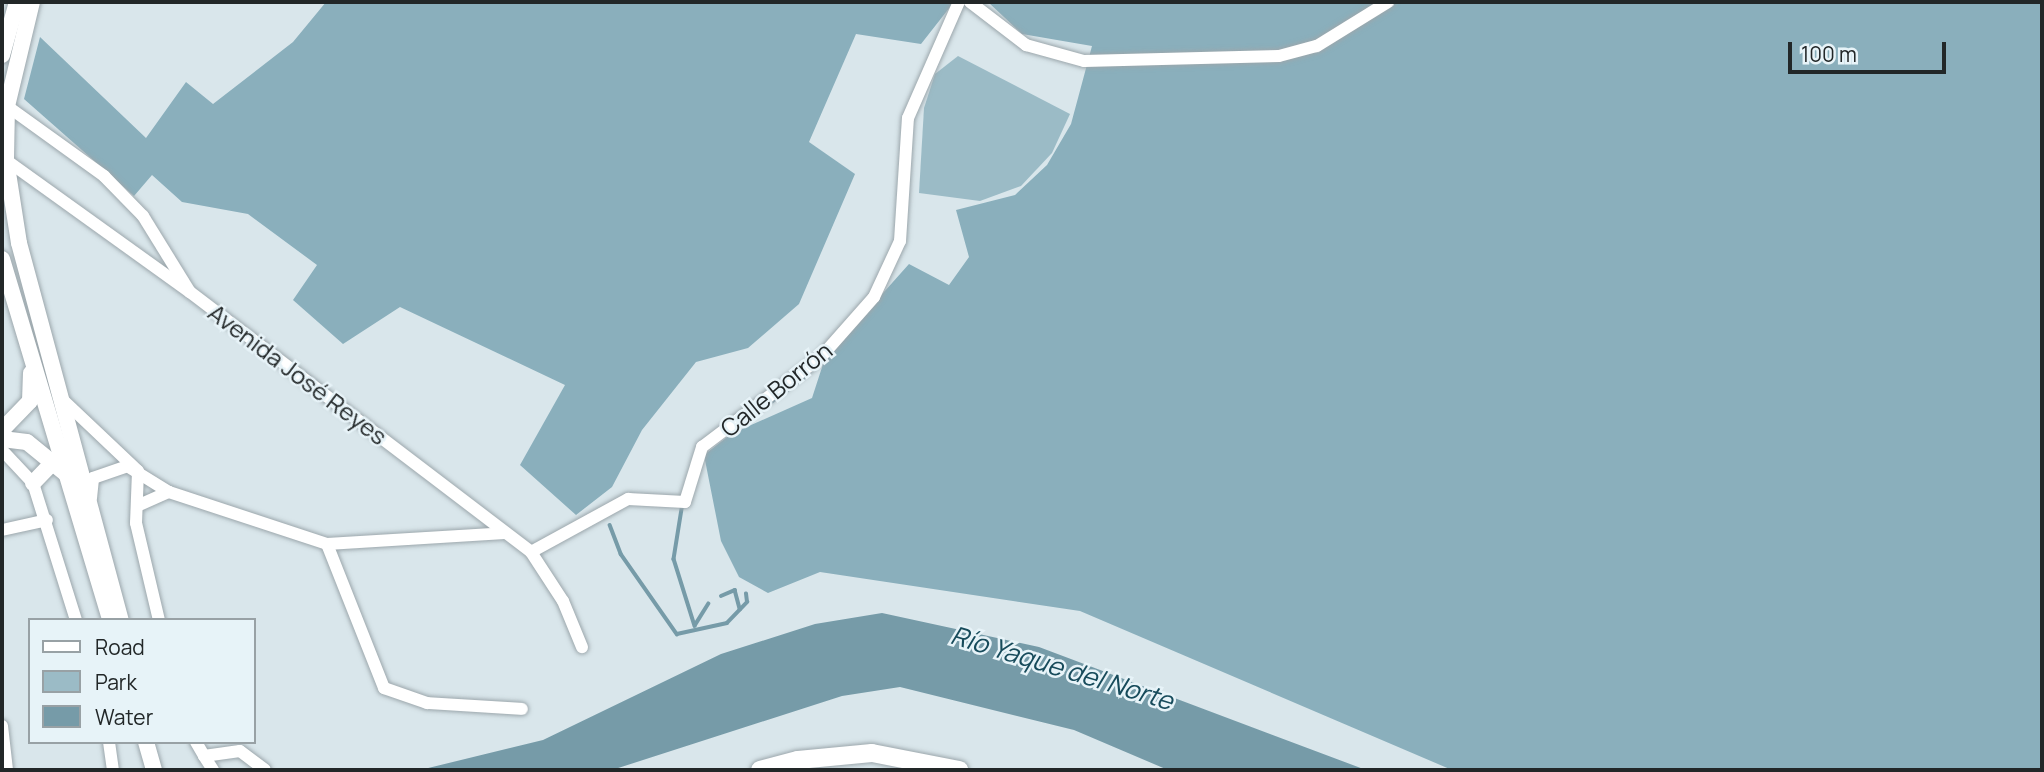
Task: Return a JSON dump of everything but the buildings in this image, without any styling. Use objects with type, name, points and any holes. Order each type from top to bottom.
[{"type":"main road","points":[[2,55],[17,2]]},
{"type":"main road","points":[[32,2],[6,106],[6,160],[19,243],[57,392],[120,618]]},
{"type":"main road","points":[[2,259],[109,618]]},
{"type":"main road","points":[[2,430],[30,401],[27,336]]},
{"type":"main road","points":[[2,439],[27,442],[54,461],[68,476]]},
{"type":"main road","points":[[33,483],[54,461]]},
{"type":"main road","points":[[147,744],[154,770]]},
{"type":"main road","points":[[158,744],[165,770]]},
{"type":"main road","points":[[760,770],[872,753],[959,770]]},
{"type":"street","name":"Calle Borrón","points":[[531,552],[628,499],[685,502],[702,447],[821,357],[874,297],[900,241],[908,118],[959,2]]},
{"type":"street","points":[[970,2],[1026,45],[1084,61],[1279,56],[1317,46],[1388,2]]},
{"type":"street","name":"Avenida José Reyes","points":[[6,106],[104,176],[143,216],[190,292],[531,552],[564,601],[582,648]]},
{"type":"street","points":[[6,160],[190,292]]},
{"type":"street","points":[[57,392],[89,432],[138,471],[170,492],[327,544],[505,533]]},
{"type":"street","points":[[2,450],[33,483],[47,520],[75,618]]},
{"type":"street","points":[[90,502],[93,478],[103,470],[138,471]]},
{"type":"street","points":[[138,471],[137,506],[159,618]]},
{"type":"street","points":[[137,506],[170,492]]},
{"type":"street","points":[[2,530],[47,520]]},
{"type":"street","points":[[327,544],[384,688],[427,703],[522,709]]},
{"type":"street","points":[[2,726],[8,770]]},
{"type":"street","points":[[109,744],[113,770]]},
{"type":"street","points":[[197,744],[213,770]]},
{"type":"street","points":[[204,756],[240,751],[265,770]]},
{"type":"green space","points":[[958,56],[1070,114],[1052,153],[1021,186],[980,201],[919,193],[924,108],[935,74]]},
{"type":"shaded area","points":[[326,2],[954,2],[921,44],[856,34],[809,142],[855,174],[799,304],[748,348],[696,362],[642,430],[612,487],[576,515],[520,465],[565,385],[400,307],[343,344],[293,300],[317,265],[248,214],[182,202],[152,175],[134,196],[24,99],[40,37],[146,138],[186,82],[213,104],[293,42]]},
{"type":"shaded area","points":[[988,2],[2042,2],[2042,770],[1452,770],[1080,611],[820,572],[768,593],[739,577],[721,541],[704,455],[731,434],[812,398],[825,358],[909,264],[949,285],[969,257],[956,210],[1015,195],[1047,165],[1071,124],[1092,46],[1022,34]]},
{"type":"water","name":"Río Yaque del Norte","points":[[882,613],[1039,647],[1366,770],[1168,770],[1074,730],[900,687],[842,696],[612,770],[420,770],[543,740],[721,654],[815,624]]},
{"type":"waterway","points":[[766,406],[807,375]]},
{"type":"waterway","points":[[683,503],[674,559],[695,626]]},
{"type":"waterway","points":[[610,525],[621,554],[677,634],[727,623],[747,602],[746,594]]},
{"type":"waterway","points":[[721,596],[735,590],[740,609]]},
{"type":"waterway","points":[[695,625],[708,604]]}]
